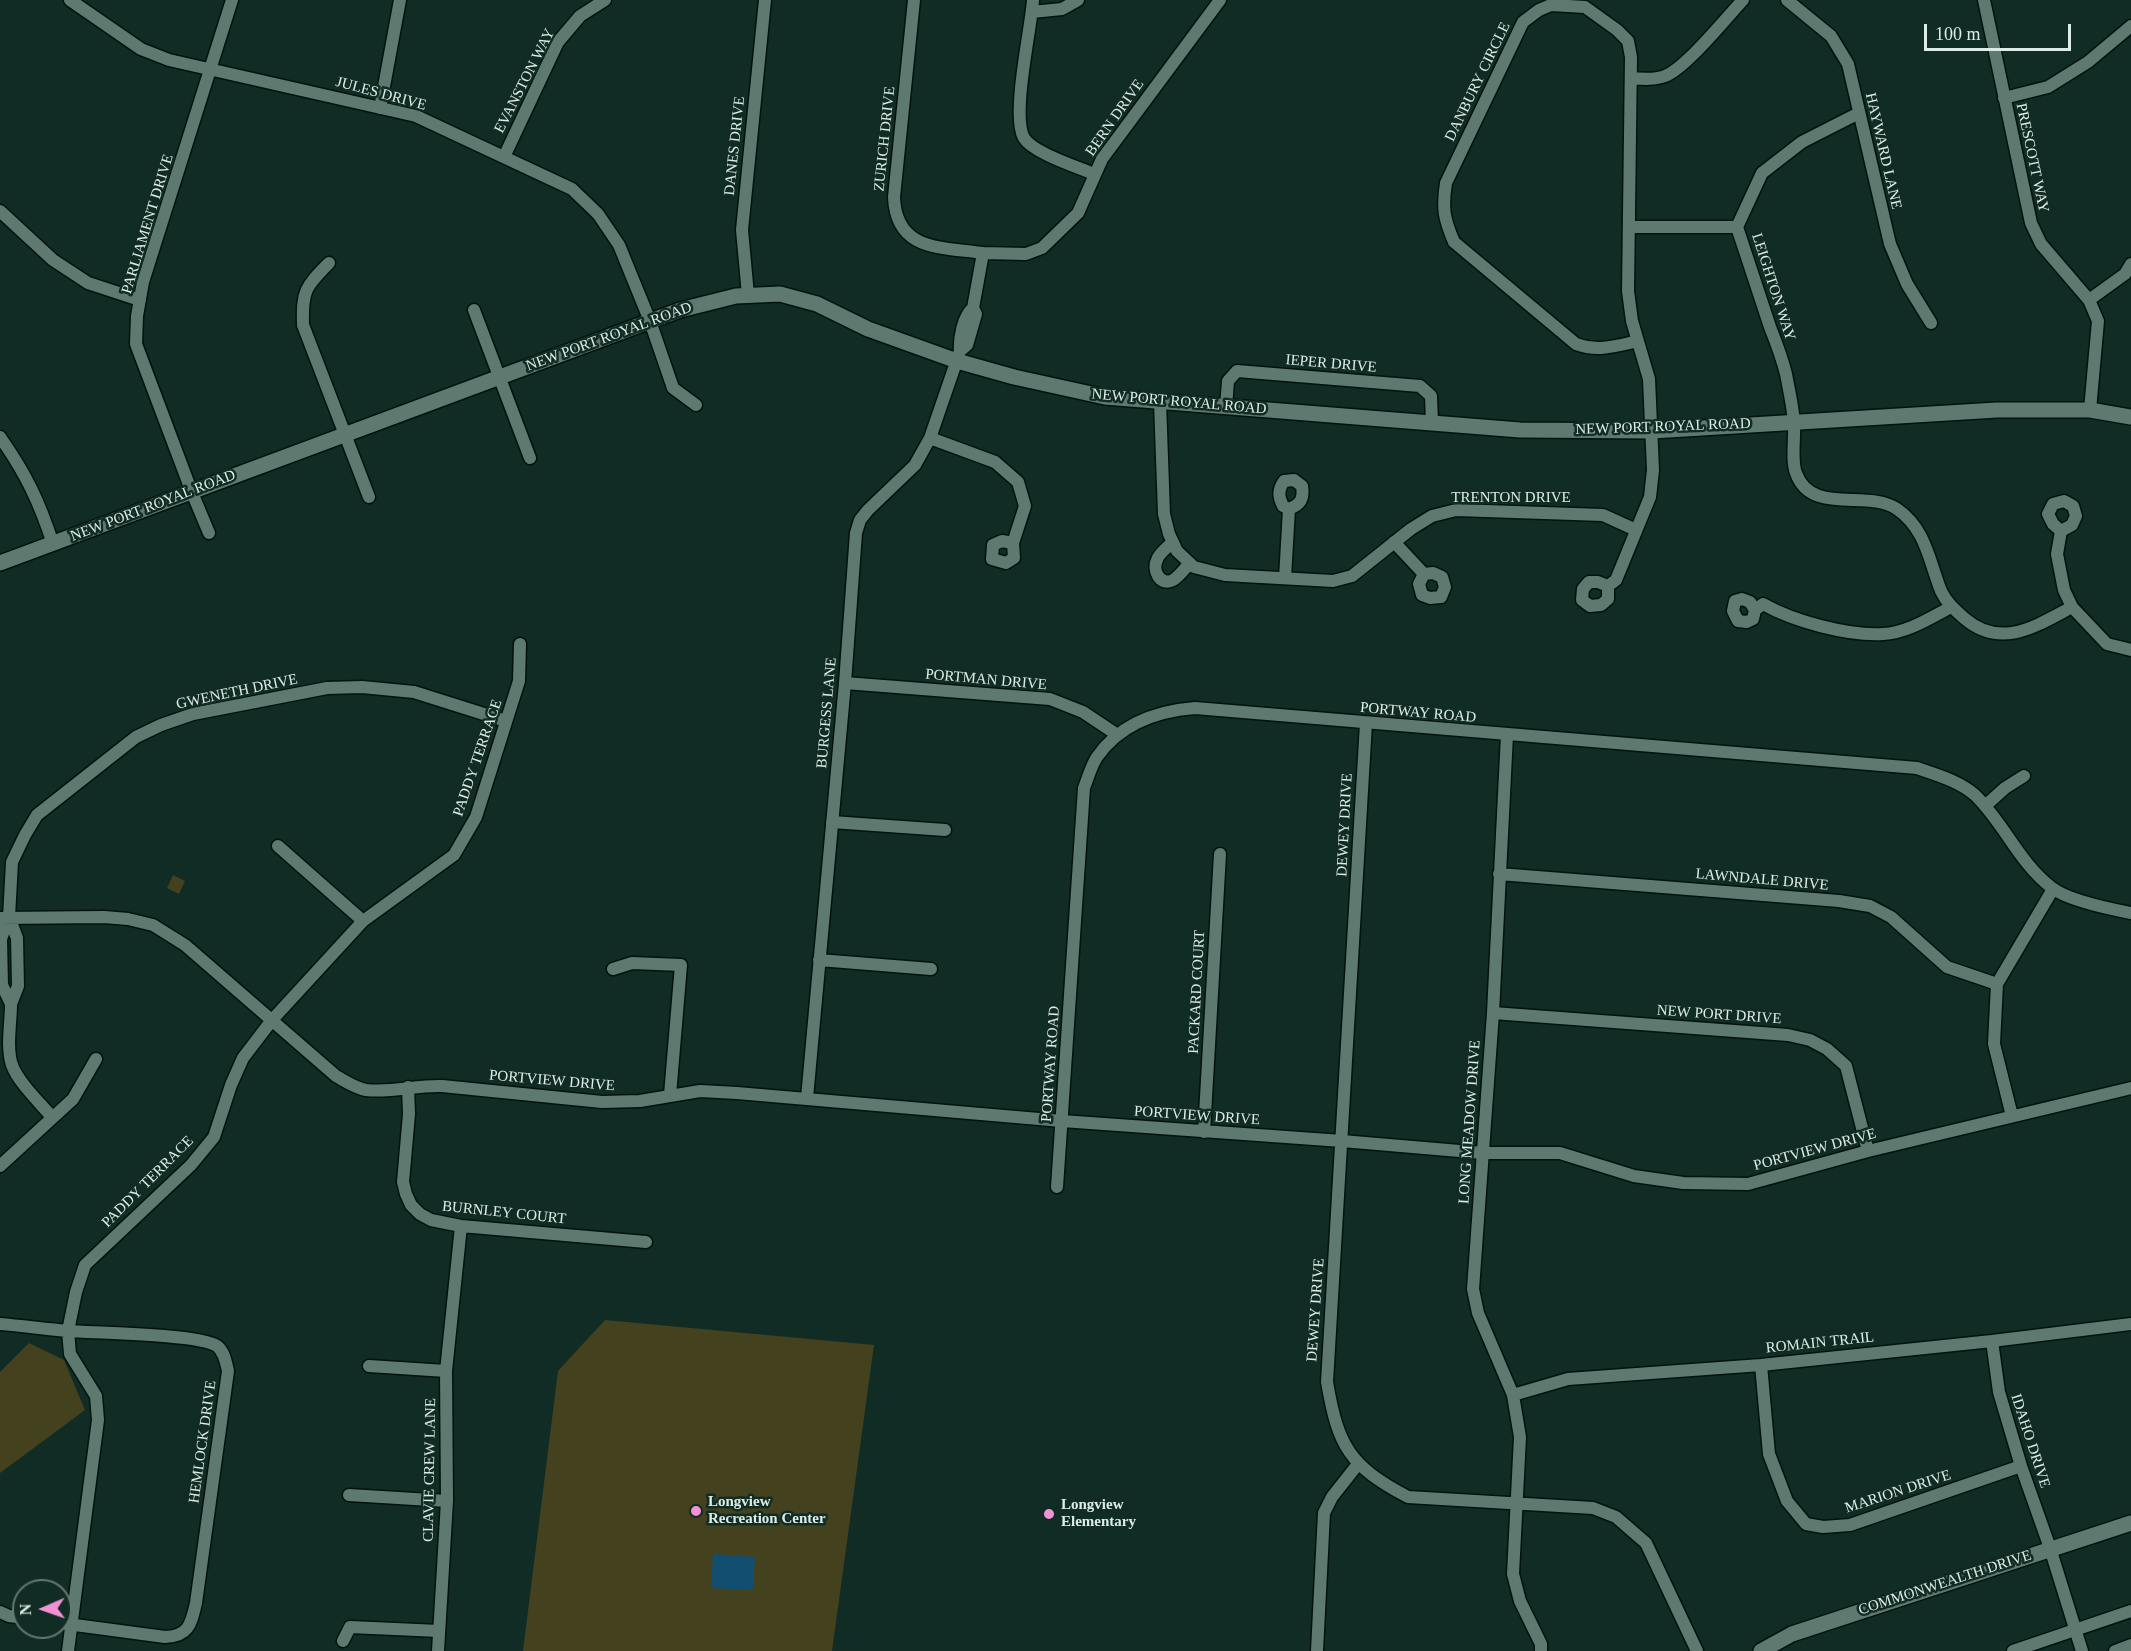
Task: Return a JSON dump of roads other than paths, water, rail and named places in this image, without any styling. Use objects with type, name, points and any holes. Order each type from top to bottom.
[{"type":"street","name":"JULES DRIVE","points":[[70,0],[141,49],[169,60],[416,116],[572,189],[598,214],[619,245],[650,321],[673,388],[696,405]]},
{"type":"street","name":"PARLIAMENT DRIVE","points":[[209,533],[136,344],[137,316],[143,282],[232,0]]},
{"type":"street","points":[[380,108],[400,0]]},
{"type":"street","name":"EVANSTON WAY","points":[[504,157],[558,42],[579,16],[605,0]]},
{"type":"street","name":"DANES DRIVE","points":[[748,296],[742,231],[765,0]]},
{"type":"street","name":"ZURICH DRIVE","points":[[914,0],[894,211],[900,227],[911,238],[928,245],[983,253]]},
{"type":"street","points":[[1078,0],[1062,9],[1052,11],[1032,6],[1020,89],[1021,128],[1024,139],[1037,149],[1094,174]]},
{"type":"street","name":"BERN DRIVE","points":[[983,253],[1026,254],[1042,248],[1078,213],[1094,174],[1111,146],[1220,0]]},
{"type":"street","points":[[1632,78],[1650,79],[1665,76],[1683,65],[1743,0]]},
{"type":"street","name":"HAYWARD LANE","points":[[1788,0],[1831,36],[1848,64],[1890,244],[1907,284],[1931,323]]},
{"type":"street","name":"PRESCOTT WAY","points":[[1984,0],[2031,223],[2041,244],[2089,300],[2098,321],[2090,410]]},
{"type":"street","name":"DANBURY CIRCLE","points":[[1608,586],[1616,580],[1650,497],[1653,470],[1650,379],[1632,321],[1628,291],[1631,57],[1628,41],[1617,30],[1585,7],[1551,5],[1539,10],[1523,22],[1446,183],[1442,207],[1446,224],[1454,242],[1576,344],[1589,349],[1602,349],[1638,341]]},
{"type":"street","points":[[2004,98],[2048,87],[2088,62],[2131,26]]},
{"type":"street","name":"LEIGHTON WAY","points":[[1859,113],[1802,142],[1762,173],[1737,227],[1786,372],[1794,422],[1795,472],[1803,486],[1821,498],[1879,502],[1896,508],[1915,525],[1924,540],[1942,593],[1951,607]]},
{"type":"street","points":[[0,211],[53,260],[88,283],[140,300]]},
{"type":"street","points":[[1629,227],[1737,227]]},
{"type":"street","points":[[958,356],[968,312],[973,308],[983,253]]},
{"type":"street","points":[[329,263],[309,284],[302,302],[303,325],[369,497]]},
{"type":"street","points":[[2089,300],[2125,274],[2131,264]]},
{"type":"street","name":"NEW PORT ROYAL ROAD","points":[[0,563],[191,490],[680,310],[736,296],[780,294],[817,304],[868,329],[958,356],[1014,377],[1105,397],[1160,402],[1521,430],[1652,431],[1997,410],[2090,410],[2131,417]]},
{"type":"street","points":[[474,310],[530,458]]},
{"type":"street","name":"BURGESS LANE","points":[[807,1098],[845,683],[856,533],[860,520],[868,510],[915,465],[930,438],[958,356]]},
{"type":"street","name":"IEPER DRIVE","points":[[1226,407],[1228,381],[1237,372],[1294,376],[1420,386],[1431,396],[1432,423]]},
{"type":"street","points":[[1160,402],[1164,514],[1177,552],[1190,563],[1174,580],[1166,582],[1159,579],[1155,570],[1157,559],[1173,542]]},
{"type":"street","points":[[0,436],[24,472],[40,506],[53,544]]},
{"type":"street","points":[[930,438],[995,462],[1018,482],[1025,506],[1013,543]]},
{"type":"street","points":[[1285,578],[1289,509]]},
{"type":"street","name":"TRENTON DRIVE","points":[[1190,563],[1194,567],[1225,575],[1333,581],[1352,576],[1410,528],[1432,516],[1456,510],[1603,515],[1636,530]]},
{"type":"street","points":[[2061,531],[2057,554],[2064,590],[2072,607],[2107,644],[2131,650]]},
{"type":"street","points":[[1394,542],[1424,574]]},
{"type":"street","points":[[1755,610],[1763,604],[1811,623],[1856,633],[1884,634],[1915,626],[1951,607],[1973,626],[1994,634],[2013,634],[2037,626],[2072,607]]},
{"type":"street","name":"PADDY TERRACE","points":[[72,1586],[98,1420],[96,1396],[70,1354],[68,1331],[76,1292],[85,1265],[191,1165],[213,1137],[243,1058],[272,1020],[363,921],[454,855],[476,817],[519,681],[520,644]]},
{"type":"street","name":"PORTMAN DRIVE","points":[[845,683],[1050,699],[1083,712],[1116,734]]},
{"type":"street","name":"GWENETH DRIVE","points":[[52,1117],[29,1091],[12,1066],[5,1050],[11,1004],[2,985],[1,939],[12,862],[37,815],[136,737],[161,724],[193,714],[327,688],[362,687],[414,692],[506,720]]},
{"type":"street","name":"PORTWAY ROAD","points":[[1057,1187],[1084,788],[1095,758],[1116,734],[1139,721],[1170,710],[1195,708],[1917,768],[1949,779],[1973,794],[1985,806],[2025,862],[2053,889],[2103,908],[2131,913]]},
{"type":"street","name":"DEWEY DRIVE","points":[[1365,723],[1327,1382],[1333,1417],[1343,1440],[1358,1464],[1382,1483],[1408,1497],[1593,1508],[1616,1517],[1646,1543],[1697,1651]]},
{"type":"street","name":"LONG MEADOW DRIVE","points":[[1507,735],[1493,1013],[1473,1290],[1478,1313],[1513,1395],[1520,1437],[1513,1574],[1520,1601],[1544,1649]]},
{"type":"street","points":[[1985,806],[2005,788],[2024,776]]},
{"type":"street","points":[[832,822],[945,830]]},
{"type":"street","points":[[278,846],[363,921]]},
{"type":"street","name":"PACKARD COURT","points":[[1204,1132],[1220,854]]},
{"type":"street","name":"LAWNDALE DRIVE","points":[[1499,874],[1839,901],[1870,906],[1891,917],[1947,967],[1997,984]]},
{"type":"street","points":[[2012,1116],[1994,1044],[1997,984],[2053,889]]},
{"type":"street","name":"PORTVIEW DRIVE","points":[[4,917],[104,917],[128,919],[153,926],[185,945],[336,1076],[351,1085],[366,1090],[425,1085],[602,1102],[640,1101],[700,1091],[807,1098],[1062,1121],[1483,1153],[1560,1153],[1643,1177],[1683,1184],[1748,1184],[1868,1151],[2131,1088]]},
{"type":"street","points":[[819,960],[931,969]]},
{"type":"street","points":[[613,969],[632,963],[681,965],[670,1095]]},
{"type":"street","name":"NEW PORT DRIVE","points":[[1493,1013],[1788,1035],[1810,1040],[1827,1049],[1846,1066],[1868,1151]]},
{"type":"street","points":[[0,1166],[73,1099],[96,1059]]},
{"type":"street","name":"BURNLEY COURT","points":[[408,1088],[409,1114],[403,1182],[411,1205],[420,1214],[431,1220],[461,1226],[646,1242]]},
{"type":"street","name":"CLAVIE CREW LANE","points":[[438,1651],[447,1501],[446,1371],[461,1226]]},
{"type":"street","name":"HEMLOCK DRIVE","points":[[0,1324],[185,1339],[218,1347],[225,1358],[228,1371],[192,1624],[176,1636],[165,1637],[72,1625]]},
{"type":"street","name":"ROMAIN TRAIL","points":[[1513,1395],[1568,1379],[1761,1365],[2131,1324]]},
{"type":"street","name":"IDAHO DRIVE","points":[[1992,1341],[1999,1392],[2082,1651]]},
{"type":"street","name":"MARION DRIVE","points":[[1761,1365],[1769,1454],[1786,1501],[1806,1524],[1823,1527],[1850,1525],[2021,1466]]},
{"type":"street","points":[[369,1366],[446,1371]]},
{"type":"street","points":[[1317,1651],[1324,1513],[1332,1497],[1358,1464]]},
{"type":"street","points":[[349,1495],[447,1501]]},
{"type":"street","name":"COMMONWEALTH DRIVE","points":[[1761,1651],[1792,1634],[2131,1523]]},
{"type":"street","points":[[2013,1651],[2131,1611]]},
{"type":"street","points":[[343,1641],[350,1627],[439,1631]]},
{"type":"street","points":[[2115,1651],[2131,1645]]},
{"type":"water","points":[[713,1554],[755,1557],[753,1590],[711,1588]]},
{"type":"place","name":"Longview Recreation Center","points":[[696,1511]]},
{"type":"place","name":"Longview Elementary","points":[[1049,1514]]}]
